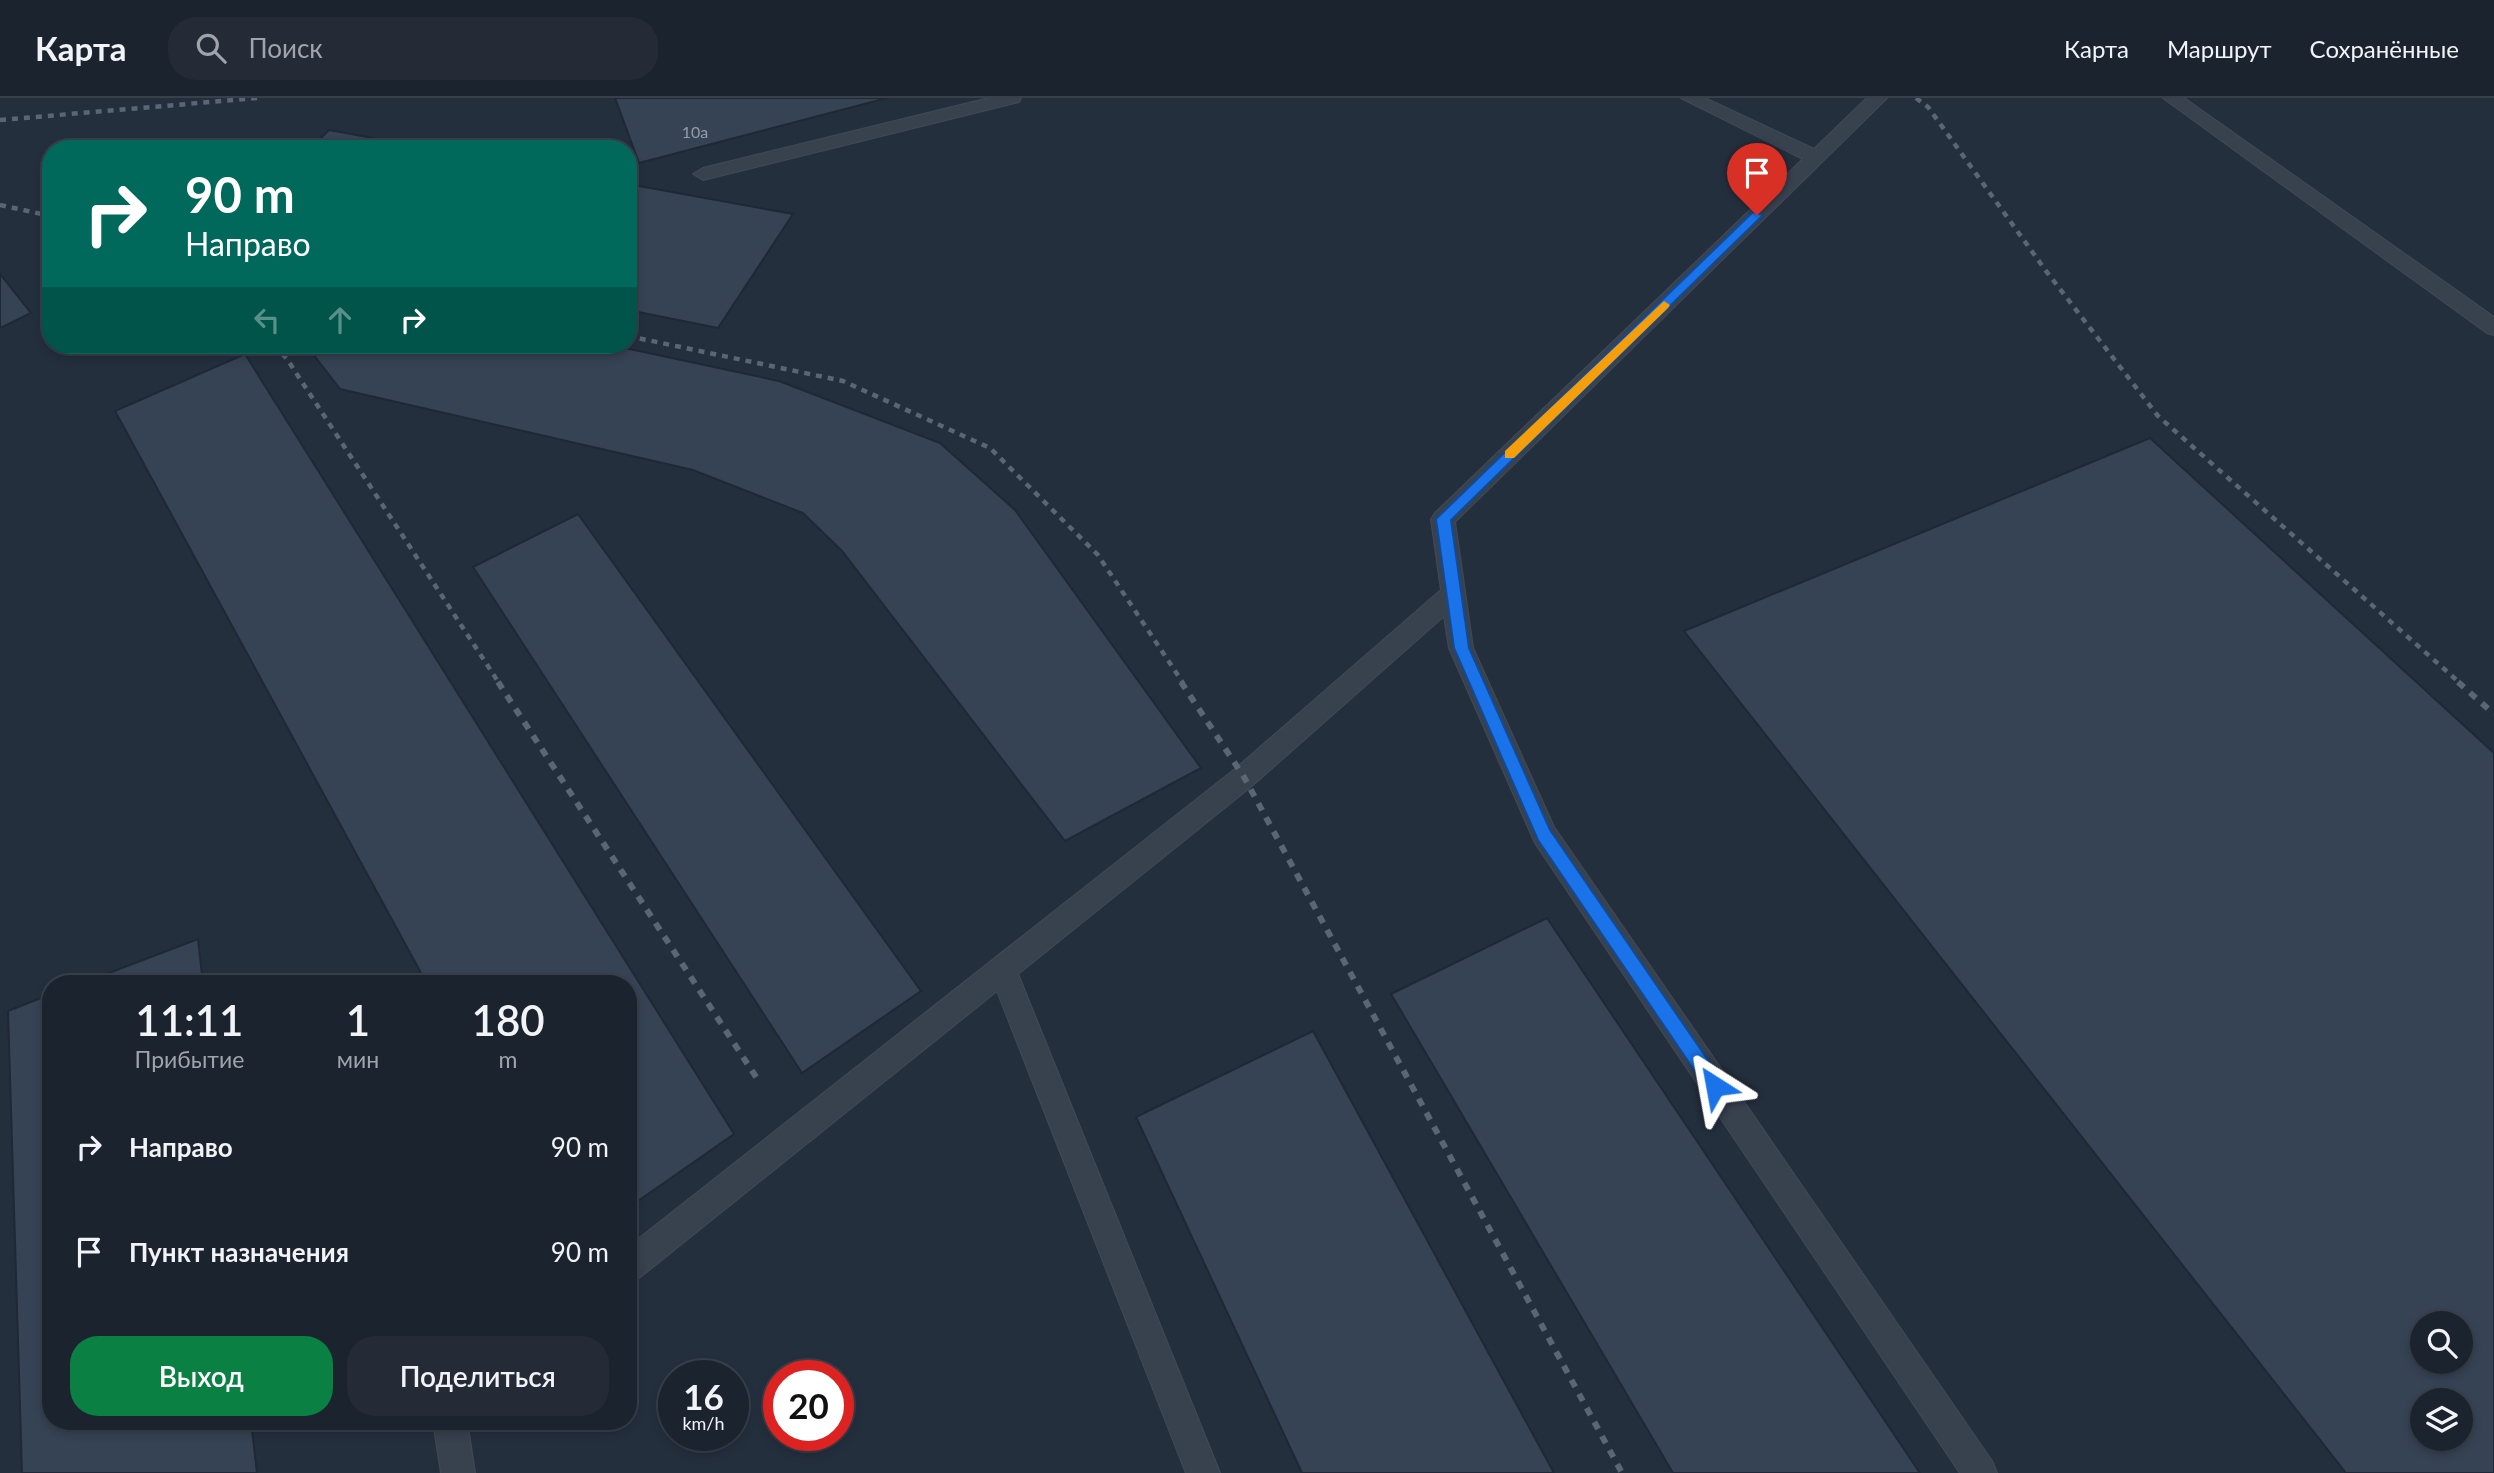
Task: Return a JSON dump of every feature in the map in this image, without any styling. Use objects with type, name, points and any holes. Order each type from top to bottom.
[{"type":"lane","points":[[703,174],[1012,98]]},
{"type":"lane","points":[[1690,98],[1816,158]]},
{"type":"lane","points":[[1878,98],[1443,519],[1461,648],[1544,835],[1980,1473]]},
{"type":"lane","points":[[2172,98],[2494,328]]},
{"type":"lane","points":[[637,1260],[1244,777],[1454,593]]},
{"type":"lane","points":[[1002,969],[1203,1473]]},
{"type":"lane","points":[[451,1430],[458,1473]]},
{"type":"building","points":[[615,98],[887,98],[639,163],[637,140],[631,140]]},
{"type":"building","points":[[329,130],[384,140],[319,140]]},
{"type":"building","points":[[637,186],[793,214],[718,328],[637,312]]},
{"type":"building","points":[[0,274],[31,313],[0,328]]},
{"type":"building","points":[[637,351],[779,381],[940,443],[1015,510],[1201,768],[1065,841],[842,551],[803,513],[693,470],[340,389],[313,354],[637,354]]},
{"type":"building","points":[[245,354],[634,975],[422,975],[115,411]]},
{"type":"building","points":[[2150,438],[2494,753],[2494,1473],[2346,1473],[1684,631]]},
{"type":"building","points":[[578,514],[921,991],[802,1073],[473,567]]},
{"type":"building","points":[[1547,918],[1920,1473],[1673,1473],[1391,994]]},
{"type":"building","points":[[198,939],[202,975],[104,975]]},
{"type":"building","points":[[637,979],[734,1134],[637,1202]]},
{"type":"building","points":[[42,998],[42,1430],[252,1430],[257,1473],[22,1473],[8,1011]]},
{"type":"building","points":[[1313,1031],[1554,1473],[1302,1473],[1136,1117]]},
{"type":"railway","points":[[0,120],[257,98]]},
{"type":"railway","points":[[1916,98],[1928,107],[2046,271],[2158,416],[2460,683]]},
{"type":"railway","points":[[0,205],[42,214]]},
{"type":"railway","points":[[637,338],[843,381],[990,448],[1098,555],[1183,683]]},
{"type":"railway","points":[[282,354],[499,683]]},
{"type":"railway","points":[[498,682],[760,1083]]},
{"type":"railway","points":[[1181,682],[1244,777],[1622,1473]]},
{"type":"railway","points":[[2458,682],[2494,714]]},
{"type":"slow traffic","points":[[1509,455],[1664,305]]},
{"type":"route","points":[[1715,1086],[1544,835],[1461,648],[1443,519],[1757,215]]}]
